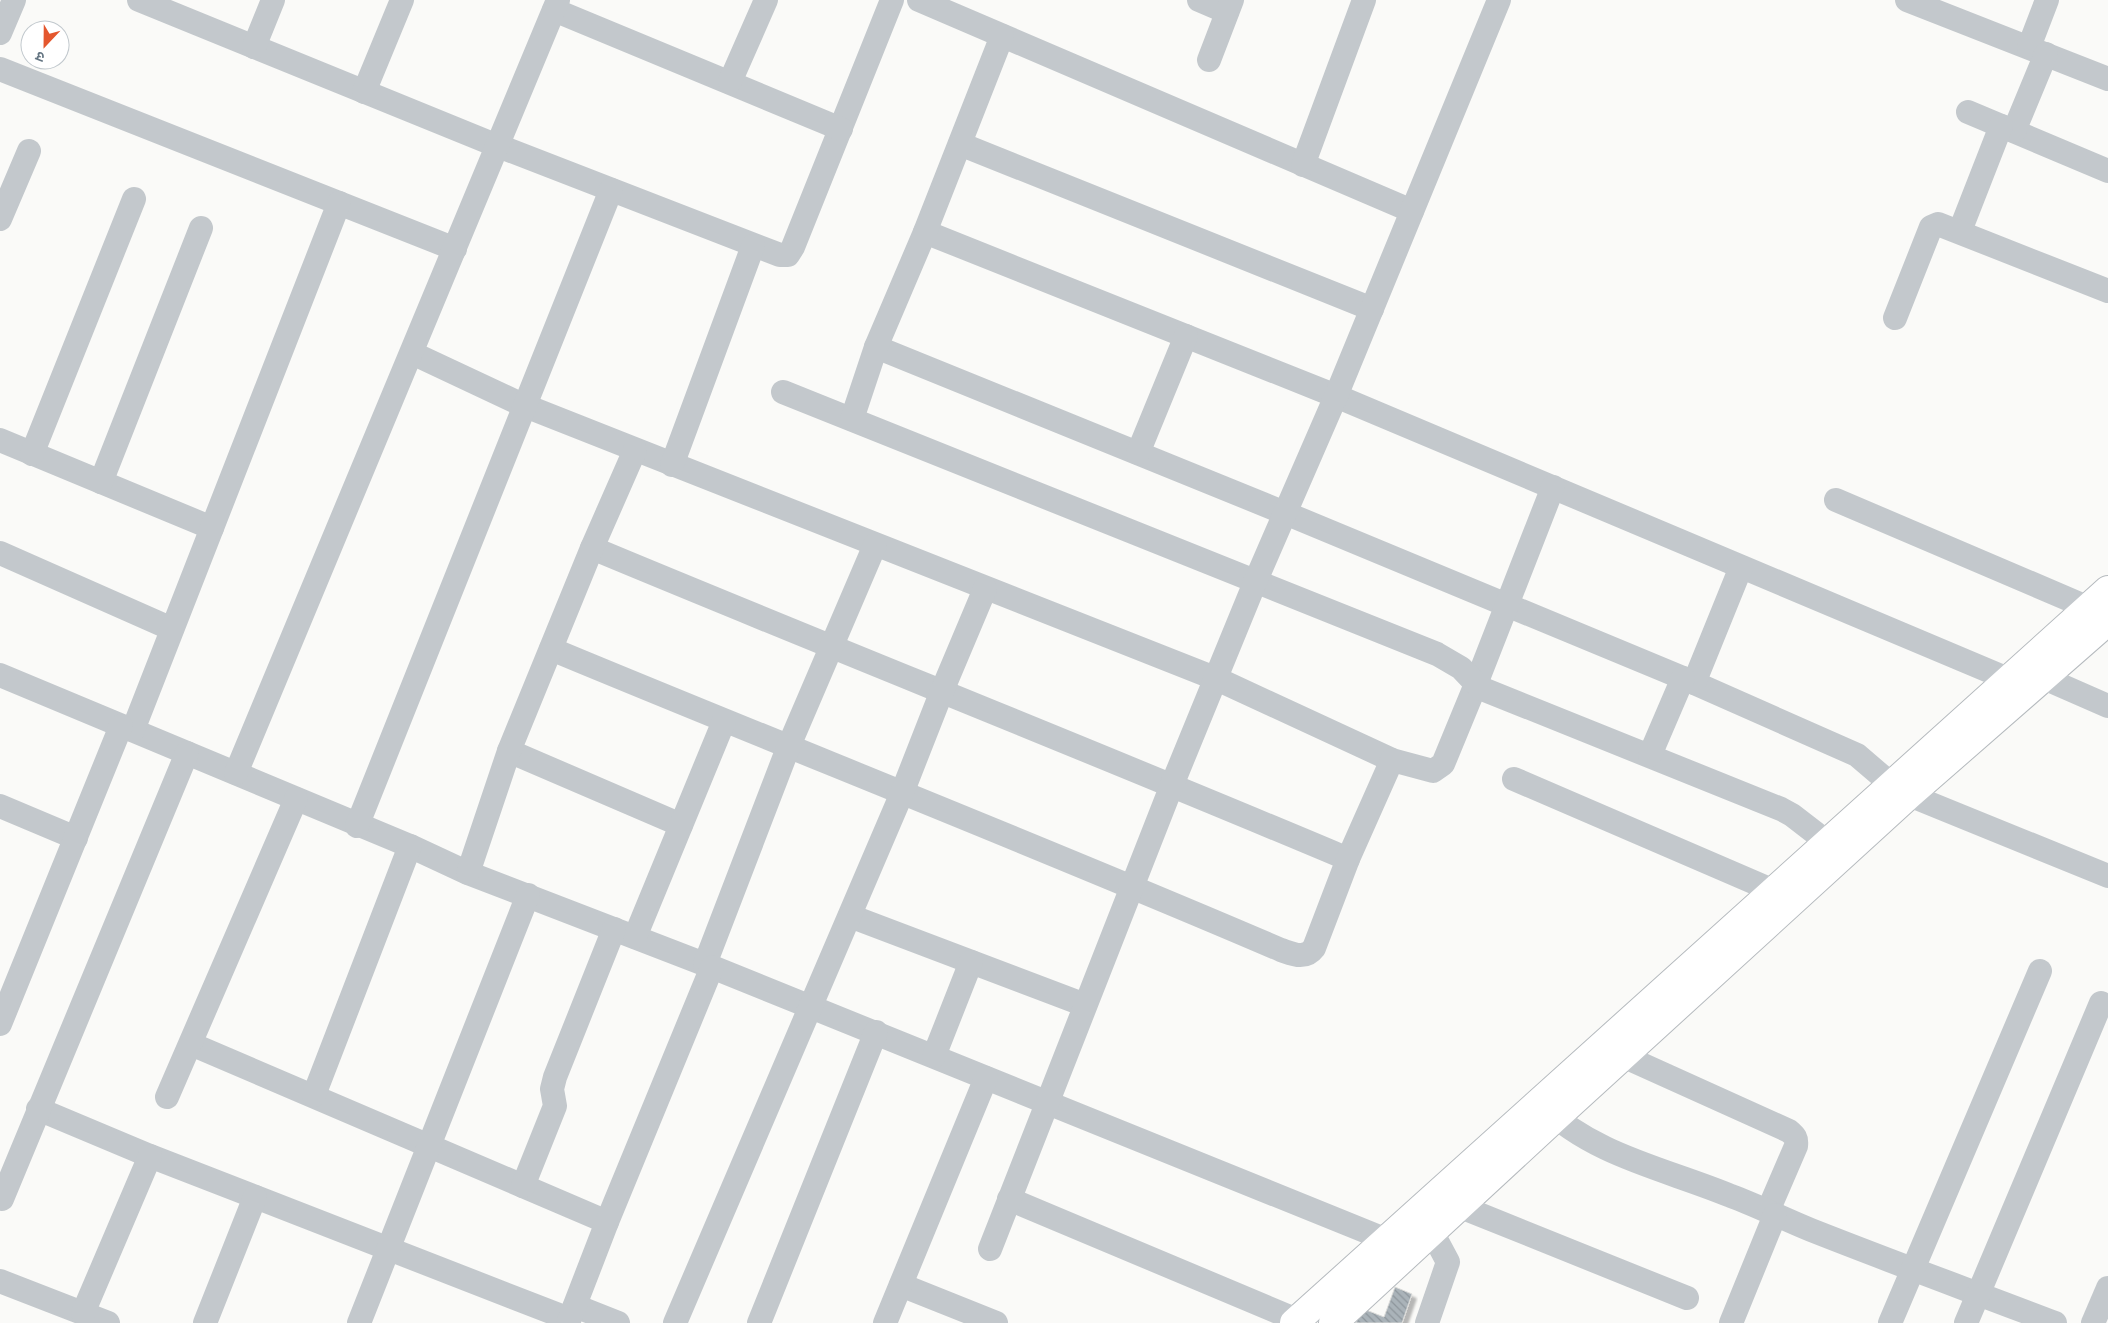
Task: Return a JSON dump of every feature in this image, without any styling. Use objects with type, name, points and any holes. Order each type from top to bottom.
[{"type":"main road","points":[[1333,1323],[1460,1207],[1547,1110],[1774,891],[1827,842],[1900,790],[2044,678],[2102,606]]},
{"type":"main road","points":[[1296,1322],[1387,1240],[1547,1110],[1623,1056],[1900,790],[2008,679],[2102,606]]},
{"type":"street","points":[[0,32],[14,0]]},
{"type":"street","points":[[140,0],[498,146],[780,255],[788,255],[793,247],[892,0]]},
{"type":"street","points":[[254,46],[273,0]]},
{"type":"street","points":[[364,92],[402,0]]},
{"type":"street","points":[[730,82],[766,0]]},
{"type":"street","points":[[919,0],[1412,211]]},
{"type":"street","points":[[1199,0],[1230,6],[1208,60]]},
{"type":"street","points":[[1303,165],[1364,0]]},
{"type":"street","points":[[990,1249],[1172,785],[1256,580],[1336,396],[1498,0]]},
{"type":"street","points":[[1907,0],[2108,79]]},
{"type":"street","points":[[1960,231],[2007,129],[2038,50],[2047,0]]},
{"type":"street","points":[[236,773],[556,5],[841,129]]},
{"type":"street","points":[[852,419],[876,346],[925,232],[1002,36]]},
{"type":"street","points":[[0,69],[455,249]]},
{"type":"street","points":[[1968,112],[2108,171]]},
{"type":"street","points":[[960,144],[1372,309]]},
{"type":"street","points":[[0,219],[29,151]]},
{"type":"street","points":[[357,826],[611,190]]},
{"type":"street","points":[[32,454],[134,199]]},
{"type":"street","points":[[0,1024],[76,838],[172,629],[339,202]]},
{"type":"street","points":[[1895,318],[1931,227],[1938,224],[2108,290]]},
{"type":"street","points":[[101,482],[202,228]]},
{"type":"street","points":[[925,232],[1336,396],[2008,679]]},
{"type":"street","points":[[672,465],[753,246]]},
{"type":"street","points":[[1138,453],[1186,336]]},
{"type":"street","points":[[876,346],[1285,513],[1688,681],[1857,755],[1900,790],[2108,876]]},
{"type":"street","points":[[412,353],[524,405],[985,589],[1217,679],[1392,760],[1433,771],[1439,769],[1443,764],[1553,487]]},
{"type":"street","points":[[783,392],[1437,654],[1461,668],[1476,684],[1489,691],[1780,809],[1792,815],[1827,842]]},
{"type":"street","points":[[0,440],[212,528]]},
{"type":"street","points":[[468,873],[509,751],[592,548],[635,450]]},
{"type":"street","points":[[1836,500],[2102,606]]},
{"type":"street","points":[[571,1316],[709,966],[788,748],[875,545]]},
{"type":"street","points":[[592,548],[1348,859]]},
{"type":"street","points":[[0,553],[172,629]]},
{"type":"street","points":[[1650,755],[1688,681],[1741,567]]},
{"type":"street","points":[[675,1323],[902,793],[985,589]]},
{"type":"street","points":[[551,649],[788,748],[1133,887],[1281,950],[1300,956],[1314,948],[1348,859],[1392,760]]},
{"type":"street","points":[[0,675],[236,773],[357,826],[410,846],[468,873],[876,1032],[1387,1240]]},
{"type":"street","points":[[2044,678],[2108,706]]},
{"type":"street","points":[[523,1186],[555,1106],[552,1088],[555,1078],[624,933],[681,825],[724,721]]},
{"type":"street","points":[[509,751],[681,825]]},
{"type":"street","points":[[2,1199],[187,753]]},
{"type":"street","points":[[1514,779],[1774,891]]},
{"type":"street","points":[[167,1098],[296,799]]},
{"type":"street","points":[[0,806],[76,838]]},
{"type":"street","points":[[314,1095],[410,846]]},
{"type":"street","points":[[359,1323],[387,1248],[429,1147],[528,895]]},
{"type":"street","points":[[850,916],[1085,1005]]},
{"type":"street","points":[[934,1056],[971,962]]},
{"type":"street","points":[[1890,1323],[2040,971]]},
{"type":"street","points":[[1966,1323],[1977,1293],[2101,1003]]},
{"type":"street","points":[[759,1323],[876,1032]]},
{"type":"street","points":[[191,1044],[607,1222]]},
{"type":"street","points":[[1623,1056],[1794,1136],[1796,1140],[1796,1146],[1731,1323]]},
{"type":"street","points":[[885,1323],[986,1078]]},
{"type":"street","points":[[38,1109],[255,1197],[571,1316],[618,1323]]},
{"type":"street","points":[[1547,1110],[1590,1142],[1622,1157],[1730,1195],[1811,1230],[2055,1323]]},
{"type":"street","points":[[82,1313],[150,1156]]},
{"type":"street","points":[[205,1323],[255,1197]]},
{"type":"street","points":[[1009,1199],[1296,1322]]},
{"type":"street","points":[[1460,1207],[1687,1298]]},
{"type":"street","points":[[1426,1323],[1448,1262],[1432,1232]]},
{"type":"street","points":[[0,1281],[108,1323]]},
{"type":"street","points":[[901,1285],[996,1323]]},
{"type":"street","points":[[2093,1323],[2108,1288]]},
{"type":"building","points":[[1395,1287],[1412,1294],[1402,1323],[1356,1323],[1361,1308],[1384,1317]]}]
